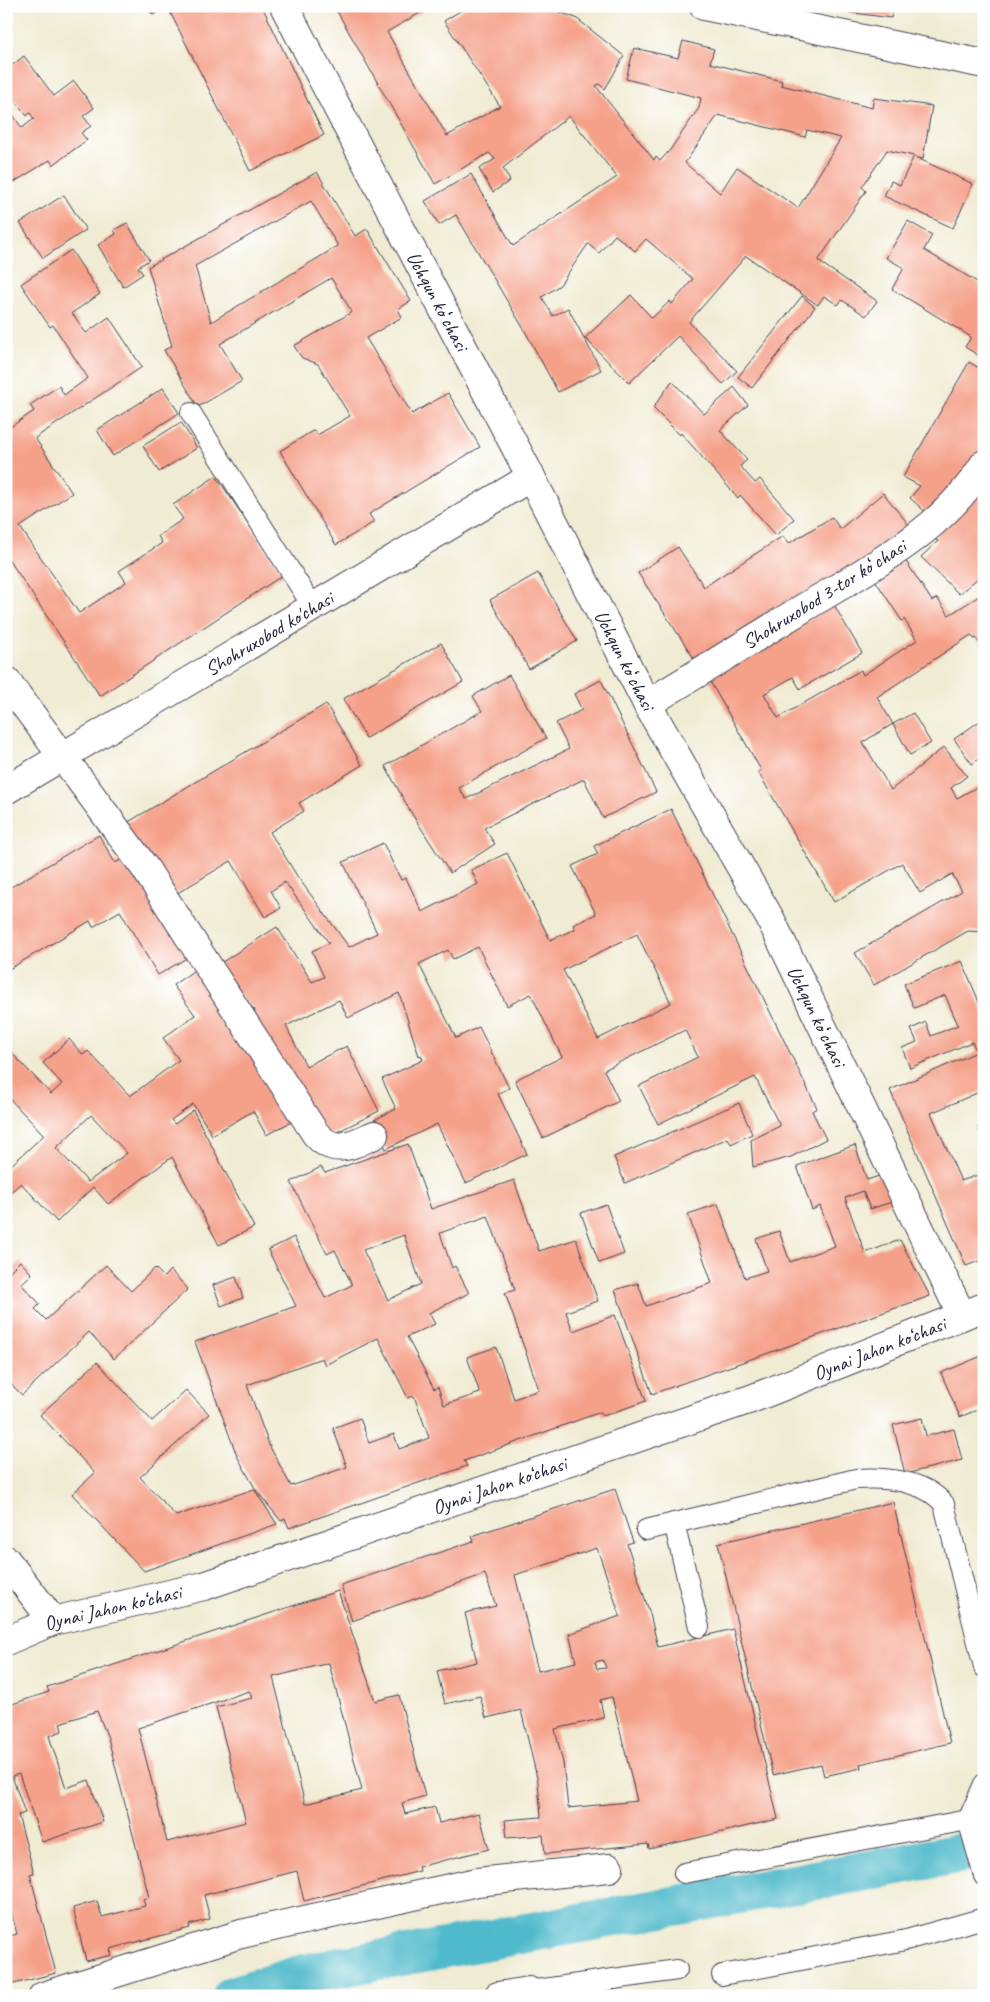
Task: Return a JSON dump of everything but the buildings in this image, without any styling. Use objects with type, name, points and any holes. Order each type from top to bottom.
[{"type":"street","name":"Uchqun koʻchasi","points":[[284,6],[531,477],[647,704],[771,920],[973,1311]]},
{"type":"street","points":[[704,6],[984,64]]},
{"type":"street","name":"Shohruxobod 3-tor koʻchasi","points":[[647,704],[892,555],[931,525],[975,478],[984,464]]},
{"type":"street","name":"Shohruxobod ko'chasi","points":[[6,790],[531,477]]},
{"type":"street","points":[[6,680],[61,757],[145,868],[315,1133],[324,1144],[337,1147],[352,1145],[374,1135]]},
{"type":"street","name":"Oynai Jahon ko‘chasi","points":[[6,1641],[53,1621],[213,1582],[750,1399],[973,1311]]},
{"type":"street","points":[[6,1560],[53,1621]]},
{"type":"street","points":[[43,1996],[240,1934],[477,1882],[609,1868]]},
{"type":"street","points":[[498,1996],[529,1991]]},
{"type":"lane","points":[[191,412],[313,607]]},
{"type":"lane","points":[[646,1530],[856,1479],[880,1478],[902,1482],[935,1494],[944,1504],[947,1514],[984,1667]]},
{"type":"lane","points":[[674,1523],[699,1627]]},
{"type":"lane","points":[[984,1784],[970,1826],[984,1876]]},
{"type":"lane","points":[[684,1873],[970,1826]]},
{"type":"lane","points":[[722,1975],[906,1940],[984,1918]]},
{"type":"lane","points":[[529,1991],[676,1970]]},
{"type":"waterway","points":[[232,1996],[303,1974],[984,1849]]}]
